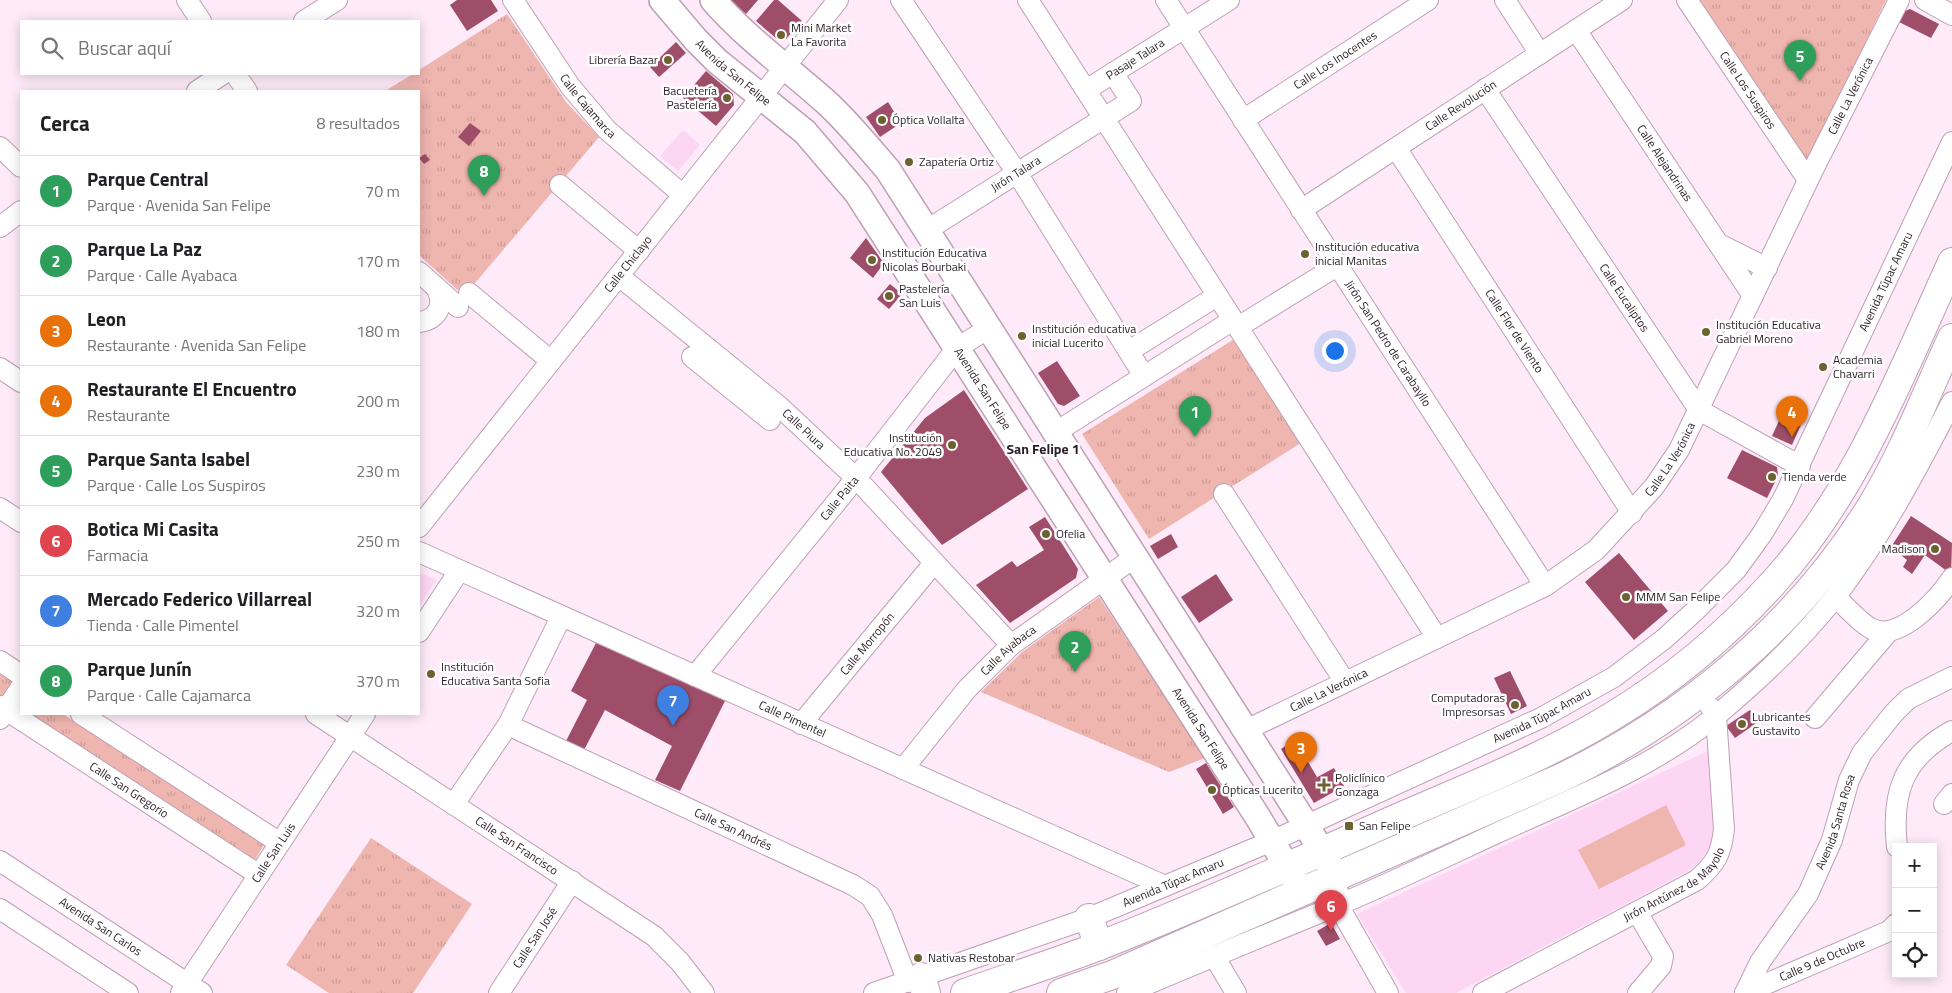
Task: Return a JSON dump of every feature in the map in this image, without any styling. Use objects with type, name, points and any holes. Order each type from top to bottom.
[{"type":"highway","points":[[965,993],[1099,946],[1322,851],[1556,747],[1650,692],[1715,640],[1773,582],[1823,520],[1844,488],[1877,428],[1952,262]]},
{"type":"highway","points":[[1061,993],[1112,975],[1302,893],[1605,757],[1652,728],[1708,705],[1752,649],[1802,598],[1845,546],[1881,510],[1893,467],[1952,338]]},
{"type":"highway","points":[[1089,918],[1099,946]]},
{"type":"main road","name":"Avenida San Felipe","points":[[662,0],[696,40],[717,61],[805,132],[841,172],[872,214],[1272,841],[1302,893]]},
{"type":"main road","points":[[713,0],[747,36],[828,103],[852,127],[888,170],[1246,730],[1337,877]]},
{"type":"street","points":[[187,0],[200,20]]},
{"type":"street","points":[[306,20],[337,0]]},
{"type":"street","name":"Calle Cajamarca","points":[[513,0],[570,86],[607,130],[683,195]]},
{"type":"street","name":"Calle Chiclayo","points":[[420,526],[838,0]]},
{"type":"street","points":[[901,0],[1017,173],[1144,376]]},
{"type":"street","points":[[1028,0],[1437,638]]},
{"type":"street","name":"Jirón San Pedro de Carabayllo","points":[[1166,0],[1545,586]]},
{"type":"street","name":"Pasaje Talara","points":[[1086,90],[1228,0]]},
{"type":"street","name":"Calle Los Inocentes","points":[[1243,120],[1428,0]]},
{"type":"street","points":[[1505,0],[1540,54]]},
{"type":"street","name":"Calle Revolución","points":[[1301,210],[1622,0]]},
{"type":"street","name":"Calle Los Suspiros","points":[[1688,0],[1808,180]]},
{"type":"street","name":"Calle La Verónica","points":[[1246,730],[1545,586],[1596,550],[1632,513],[1654,487],[1679,450],[1808,180],[1899,0]]},
{"type":"street","points":[[1925,0],[1952,15]]},
{"type":"street","name":"Calle Alejandrinas","points":[[1576,30],[1753,296]]},
{"type":"street","name":"Jirón Talara","points":[[927,230],[1131,101],[1113,73]]},
{"type":"street","points":[[199,90],[221,75]]},
{"type":"street","points":[[236,75],[246,90]]},
{"type":"street","name":"Calle Eucaliptos","points":[[1485,89],[1699,410],[1800,466]]},
{"type":"street","name":"Avenida Túpac Amaru","points":[[874,993],[919,984],[1089,918],[1272,841],[1540,718],[1614,677],[1669,635],[1736,570],[1762,534],[1800,466],[1952,142]]},
{"type":"street","points":[[0,146],[20,166]]},
{"type":"street","name":"Calle Flor de Viento","points":[[1396,148],[1632,513]]},
{"type":"street","points":[[560,185],[639,251]]},
{"type":"street","points":[[0,227],[20,212]]},
{"type":"street","points":[[1716,243],[1767,268]]},
{"type":"street","points":[[1056,432],[1144,376],[1337,266]]},
{"type":"street","points":[[420,273],[435,286],[463,300],[551,361]]},
{"type":"street","name":"Calle Piura","points":[[619,276],[697,351],[780,406],[856,478],[1011,645]]},
{"type":"street","points":[[420,322],[427,321],[438,312],[441,299],[435,286]]},
{"type":"street","points":[[1128,351],[1217,296]]},
{"type":"street","name":"Calle Paita","points":[[695,676],[856,478],[957,348],[990,328]]},
{"type":"street","points":[[697,351],[770,420]]},
{"type":"street","points":[[0,368],[20,381]]},
{"type":"street","points":[[1127,993],[1338,905],[1630,771],[1686,738],[1708,705],[1792,645],[1835,597],[1881,510],[1910,482],[1952,402]]},
{"type":"street","points":[[1224,494],[1345,682]]},
{"type":"street","points":[[0,508],[20,521]]},
{"type":"street","name":"Calle Pimentel","points":[[420,553],[1165,886]]},
{"type":"street","name":"Calle Ayabaca","points":[[903,769],[967,689],[1011,645],[1135,557]]},
{"type":"street","name":"Calle Morropón","points":[[801,724],[934,563]]},
{"type":"street","points":[[420,630],[459,571]]},
{"type":"street","points":[[1815,718],[1890,631],[1927,609],[1952,578]]},
{"type":"street","points":[[1835,597],[1869,628],[1890,631]]},
{"type":"street","points":[[454,804],[508,725],[561,616]]},
{"type":"street","points":[[0,661],[20,674]]},
{"type":"street","name":"Avenida Santa Rosa","points":[[1745,993],[1760,962],[1808,894],[1832,840],[1849,780],[1862,753],[1893,714],[1908,699],[1952,677]]},
{"type":"street","points":[[2,711],[20,687]]},
{"type":"street","name":"Jirón Antúnez de Mayolo","points":[[1483,993],[1697,880],[1714,865],[1722,848],[1724,829],[1708,705]]},
{"type":"street","name":"Calle San Gregorio","points":[[2,711],[259,875]]},
{"type":"street","points":[[83,715],[280,843]]},
{"type":"street","name":"Calle San Francisco","points":[[318,715],[654,936],[680,962],[704,993]]},
{"type":"street","name":"Calle San Luis","points":[[190,990],[259,875],[364,715]]},
{"type":"street","name":"Calle San Andrés","points":[[508,725],[853,884],[870,896],[919,984]]},
{"type":"street","points":[[1897,843],[1894,820],[1895,801],[1901,783],[1921,754],[1934,741],[1952,731]]},
{"type":"street","name":"Avenida San Carlos","points":[[0,860],[190,990]]},
{"type":"street","points":[[1337,877],[1338,905],[1388,993]]},
{"type":"street","name":"Calle San José","points":[[499,993],[572,881]]},
{"type":"street","points":[[1302,893],[1338,905]]},
{"type":"street","points":[[0,909],[128,993]]},
{"type":"street","points":[[1637,912],[1663,956],[1661,966],[1638,993]]},
{"type":"street","name":"Calle 9 de Octubre","points":[[1745,993],[1892,927]]},
{"type":"street","points":[[1214,956],[1236,993]]},
{"type":"shaded area","points":[[683,130],[700,145],[678,171],[660,156]]},
{"type":"shaded area","points":[[420,573],[437,579],[420,604]]},
{"type":"shaded area","points":[[1708,751],[1714,828],[1710,847],[1700,862],[1688,871],[1456,993],[1406,993],[1357,914]]},
{"type":"green space","points":[[1699,0],[1886,0],[1807,163]]},
{"type":"green space","points":[[507,14],[566,102],[599,137],[464,296],[420,256],[420,90],[387,90],[411,75],[420,75],[420,69]]},
{"type":"green space","points":[[1241,335],[1307,439],[1149,539],[1082,434]]},
{"type":"green space","points":[[1099,597],[1205,758],[1169,772],[981,692],[1022,652]]},
{"type":"green space","points":[[0,673],[20,686],[20,708],[0,696]]},
{"type":"green space","points":[[30,715],[65,715],[264,845],[254,861]]},
{"type":"green space","points":[[1666,805],[1686,845],[1599,889],[1578,850]]},
{"type":"green space","points":[[371,838],[472,904],[413,993],[329,993],[286,965]]},
{"type":"building","points":[[457,0],[491,0],[498,11],[467,31],[450,5]]},
{"type":"building","points":[[730,0],[758,0],[746,14]]},
{"type":"building","points":[[774,0],[778,0],[802,21],[786,39],[777,39],[756,21]]},
{"type":"building","points":[[1910,9],[1939,24],[1931,38],[1899,22],[1905,11]]},
{"type":"building","name":"Librería Bazar","points":[[676,42],[686,53],[659,77],[650,67]]},
{"type":"building","points":[[706,71],[733,94],[734,105],[716,126],[683,98]]},
{"type":"building","points":[[888,102],[901,123],[880,137],[866,117]]},
{"type":"building","points":[[470,123],[481,131],[469,146],[458,137]]},
{"type":"building","points":[[425,154],[430,160],[424,164],[420,157]]},
{"type":"building","points":[[866,238],[884,263],[873,278],[850,258]]},
{"type":"building","name":"Pastelería San Luis","points":[[890,284],[902,294],[889,309],[877,299]]},
{"type":"building","points":[[1057,361],[1080,396],[1064,406],[1058,404],[1038,373]]},
{"type":"building","name":"Institución Educativa No. 2049","points":[[964,390],[1028,489],[942,545],[881,472],[925,418]]},
{"type":"building","points":[[1783,412],[1803,420],[1792,445],[1772,436]]},
{"type":"building","points":[[1742,450],[1777,467],[1778,476],[1767,498],[1727,478]]},
{"type":"building","name":"Madison","points":[[1911,516],[1952,543],[1951,574],[1925,555],[1912,574],[1903,567],[1907,560],[1891,547]]},
{"type":"building","points":[[1045,517],[1078,569],[1076,578],[1010,623],[976,585],[1012,561],[1017,567],[1044,550],[1029,527]]},
{"type":"building","points":[[1171,534],[1178,547],[1158,559],[1150,546]]},
{"type":"building","name":"MMM San Felipe","points":[[1619,553],[1668,611],[1634,640],[1585,582]]},
{"type":"building","points":[[1216,574],[1233,600],[1199,623],[1181,597]]},
{"type":"building","points":[[596,643],[725,701],[680,791],[655,780],[672,746],[605,710],[584,750],[566,741],[587,700],[571,691]]},
{"type":"building","points":[[1510,671],[1527,706],[1511,714],[1494,678]]},
{"type":"building","name":"Lubricantes Gustavito","points":[[1750,710],[1758,722],[1735,738],[1726,726]]},
{"type":"building","points":[[1295,740],[1317,777],[1312,780],[1334,768],[1344,786],[1314,803],[1281,749]]},
{"type":"building","points":[[1206,763],[1234,807],[1223,814],[1196,769]]},
{"type":"building","points":[[1331,923],[1340,939],[1326,946],[1317,931]]},
{"type":"place","name":"Mini Market La Favorita","points":[[781,35]]},
{"type":"place","name":"Librería Bazar","points":[[668,60]]},
{"type":"place","name":"Parque Santa Isabel","points":[[1800,81]]},
{"type":"place","name":"Bacuetería Pastelería","points":[[727,98]]},
{"type":"place","name":"Óptica Vollalta","points":[[882,120]]},
{"type":"place","name":"Zapatería Ortiz","points":[[909,162]]},
{"type":"place","name":"Parque Junín","points":[[484,196]]},
{"type":"place","name":"Institución educativa inicial Manitas","points":[[1305,254]]},
{"type":"place","name":"Institución Educativa Nicolas Bourbaki","points":[[872,260]]},
{"type":"place","name":"Pastelería San Luis","points":[[889,296]]},
{"type":"place","name":"Institución Educativa Gabriel Moreno","points":[[1706,332]]},
{"type":"place","name":"Institución educativa inicial Lucerito","points":[[1022,336]]},
{"type":"place","name":"Academia Chavarri","points":[[1823,367]]},
{"type":"place","name":"Parque Central","points":[[1195,437]]},
{"type":"place","name":"Restaurante El Encuentro","points":[[1792,437]]},
{"type":"place","name":"Institución Educativa No. 2049","points":[[952,445]]},
{"type":"place","name":"Tienda verde","points":[[1772,477]]},
{"type":"place","name":"Ofelia","points":[[1046,534]]},
{"type":"place","name":"Madison","points":[[1935,549]]},
{"type":"place","name":"MMM San Felipe","points":[[1626,597]]},
{"type":"place","name":"Parque La Paz","points":[[1075,672]]},
{"type":"place","name":"Institución Educativa Santa Sofia","points":[[431,674]]},
{"type":"place","name":"Computadoras Impresorsas","points":[[1515,705]]},
{"type":"place","name":"Lubricantes Gustavito","points":[[1742,724]]},
{"type":"place","name":"Mercado Federico Villarreal","points":[[673,726]]},
{"type":"place","name":"Leon","points":[[1301,773]]},
{"type":"place","name":"Policlínico Gonzaga","points":[[1324,785]]},
{"type":"place","name":"Ópticas Lucerito","points":[[1212,790]]},
{"type":"place","name":"San Felipe","points":[[1349,826]]},
{"type":"place","name":"Botica Mi Casita","points":[[1331,931]]},
{"type":"place","name":"Nativas Restobar","points":[[918,958]]},
{"type":"district","name":"San Felipe 1","points":[[1043,449]]}]
